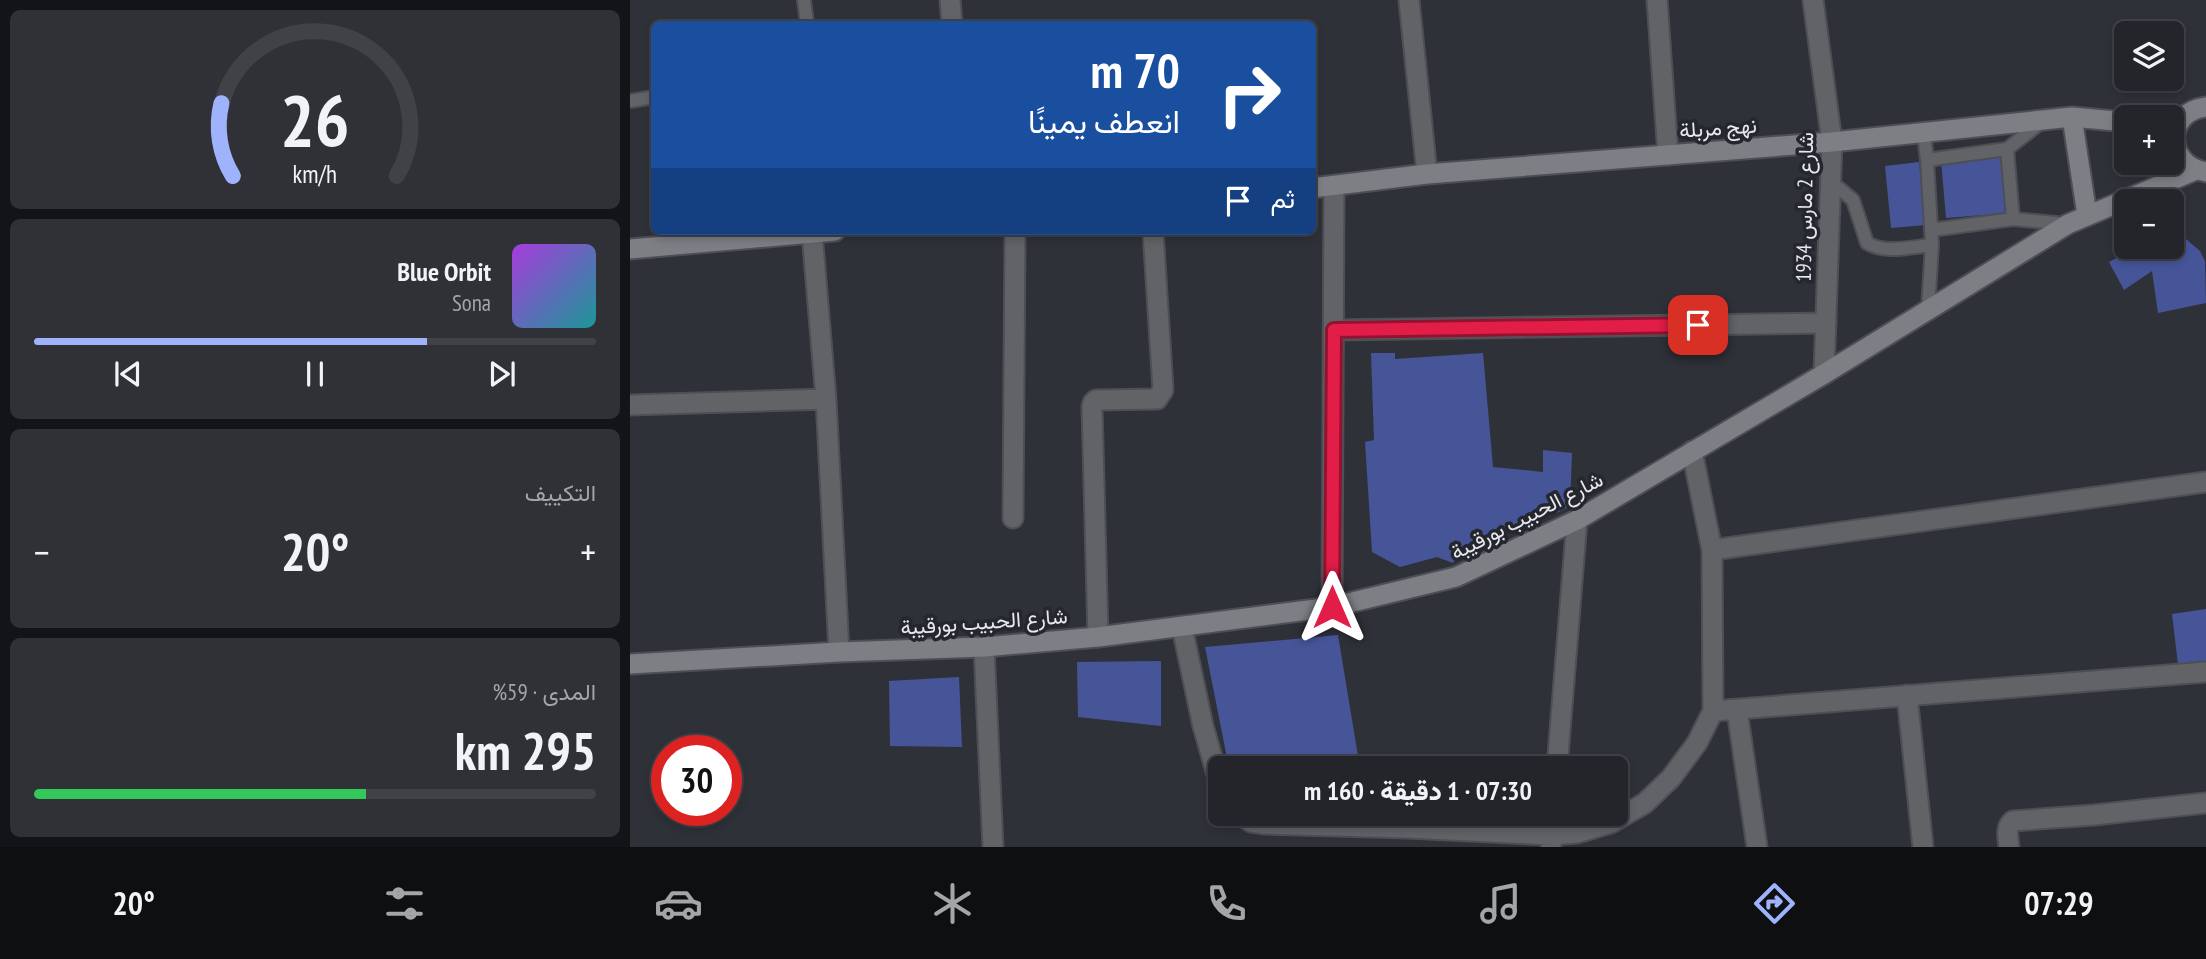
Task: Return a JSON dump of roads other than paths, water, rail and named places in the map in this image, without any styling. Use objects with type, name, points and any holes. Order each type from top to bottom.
[{"type":"main road","points":[[2184,116],[2197,108],[2206,107]]},
{"type":"main road","name":"نهج مربلة","points":[[1316,188],[1427,174],[1832,142],[2072,117],[2114,121]]},
{"type":"main road","points":[[2072,117],[2087,215]]},
{"type":"main road","points":[[2184,162],[2201,171]]},
{"type":"main road","name":"شارع الحبيب بورقيبة","points":[[630,664],[984,647],[1097,637],[1332,607],[1456,578],[1577,520],[1824,374],[2068,224],[2201,171]]},
{"type":"main road","points":[[630,249],[789,235]]},
{"type":"street","points":[[950,0],[952,21]]},
{"type":"street","points":[[1409,0],[1427,174]]},
{"type":"street","points":[[1657,0],[1668,155]]},
{"type":"street","name":"شارع 2 مارس 1934","points":[[1813,0],[1832,142],[1824,374]]},
{"type":"street","points":[[1332,607],[1334,187]]},
{"type":"street","points":[[812,235],[826,399],[839,652]]},
{"type":"street","points":[[1013,518],[1015,235]]},
{"type":"street","points":[[1097,637],[1092,407],[1096,400],[1157,399],[1163,390],[1153,235]]},
{"type":"street","points":[[1334,330],[1826,323]]},
{"type":"street","points":[[630,405],[826,399]]},
{"type":"street","points":[[1328,826],[1552,841],[1611,823],[1645,803],[1671,778],[1697,743],[1713,711],[1712,550],[1692,451]]},
{"type":"street","points":[[1712,550],[2206,482]]},
{"type":"street","points":[[1559,756],[1577,520]]},
{"type":"street","points":[[1182,626],[1212,756]]},
{"type":"street","points":[[984,647],[993,847]]},
{"type":"street","points":[[1713,711],[2206,672]]},
{"type":"street","points":[[1907,695],[1923,847]]},
{"type":"street","points":[[1737,710],[1757,847]]},
{"type":"street","points":[[2009,847],[2007,831],[2013,821],[2206,803]]},
{"type":"lane","points":[[804,0],[807,21]]},
{"type":"lane","points":[[630,101],[651,98]]},
{"type":"lane","points":[[1927,160],[2007,149],[2043,121]]},
{"type":"lane","points":[[1924,133],[1932,245],[1928,310]]},
{"type":"lane","points":[[2007,149],[2013,219]]},
{"type":"lane","points":[[1829,180],[1853,200],[1867,243],[1888,249],[1932,245]]},
{"type":"lane","points":[[1931,230],[2013,219],[2068,224]]}]
